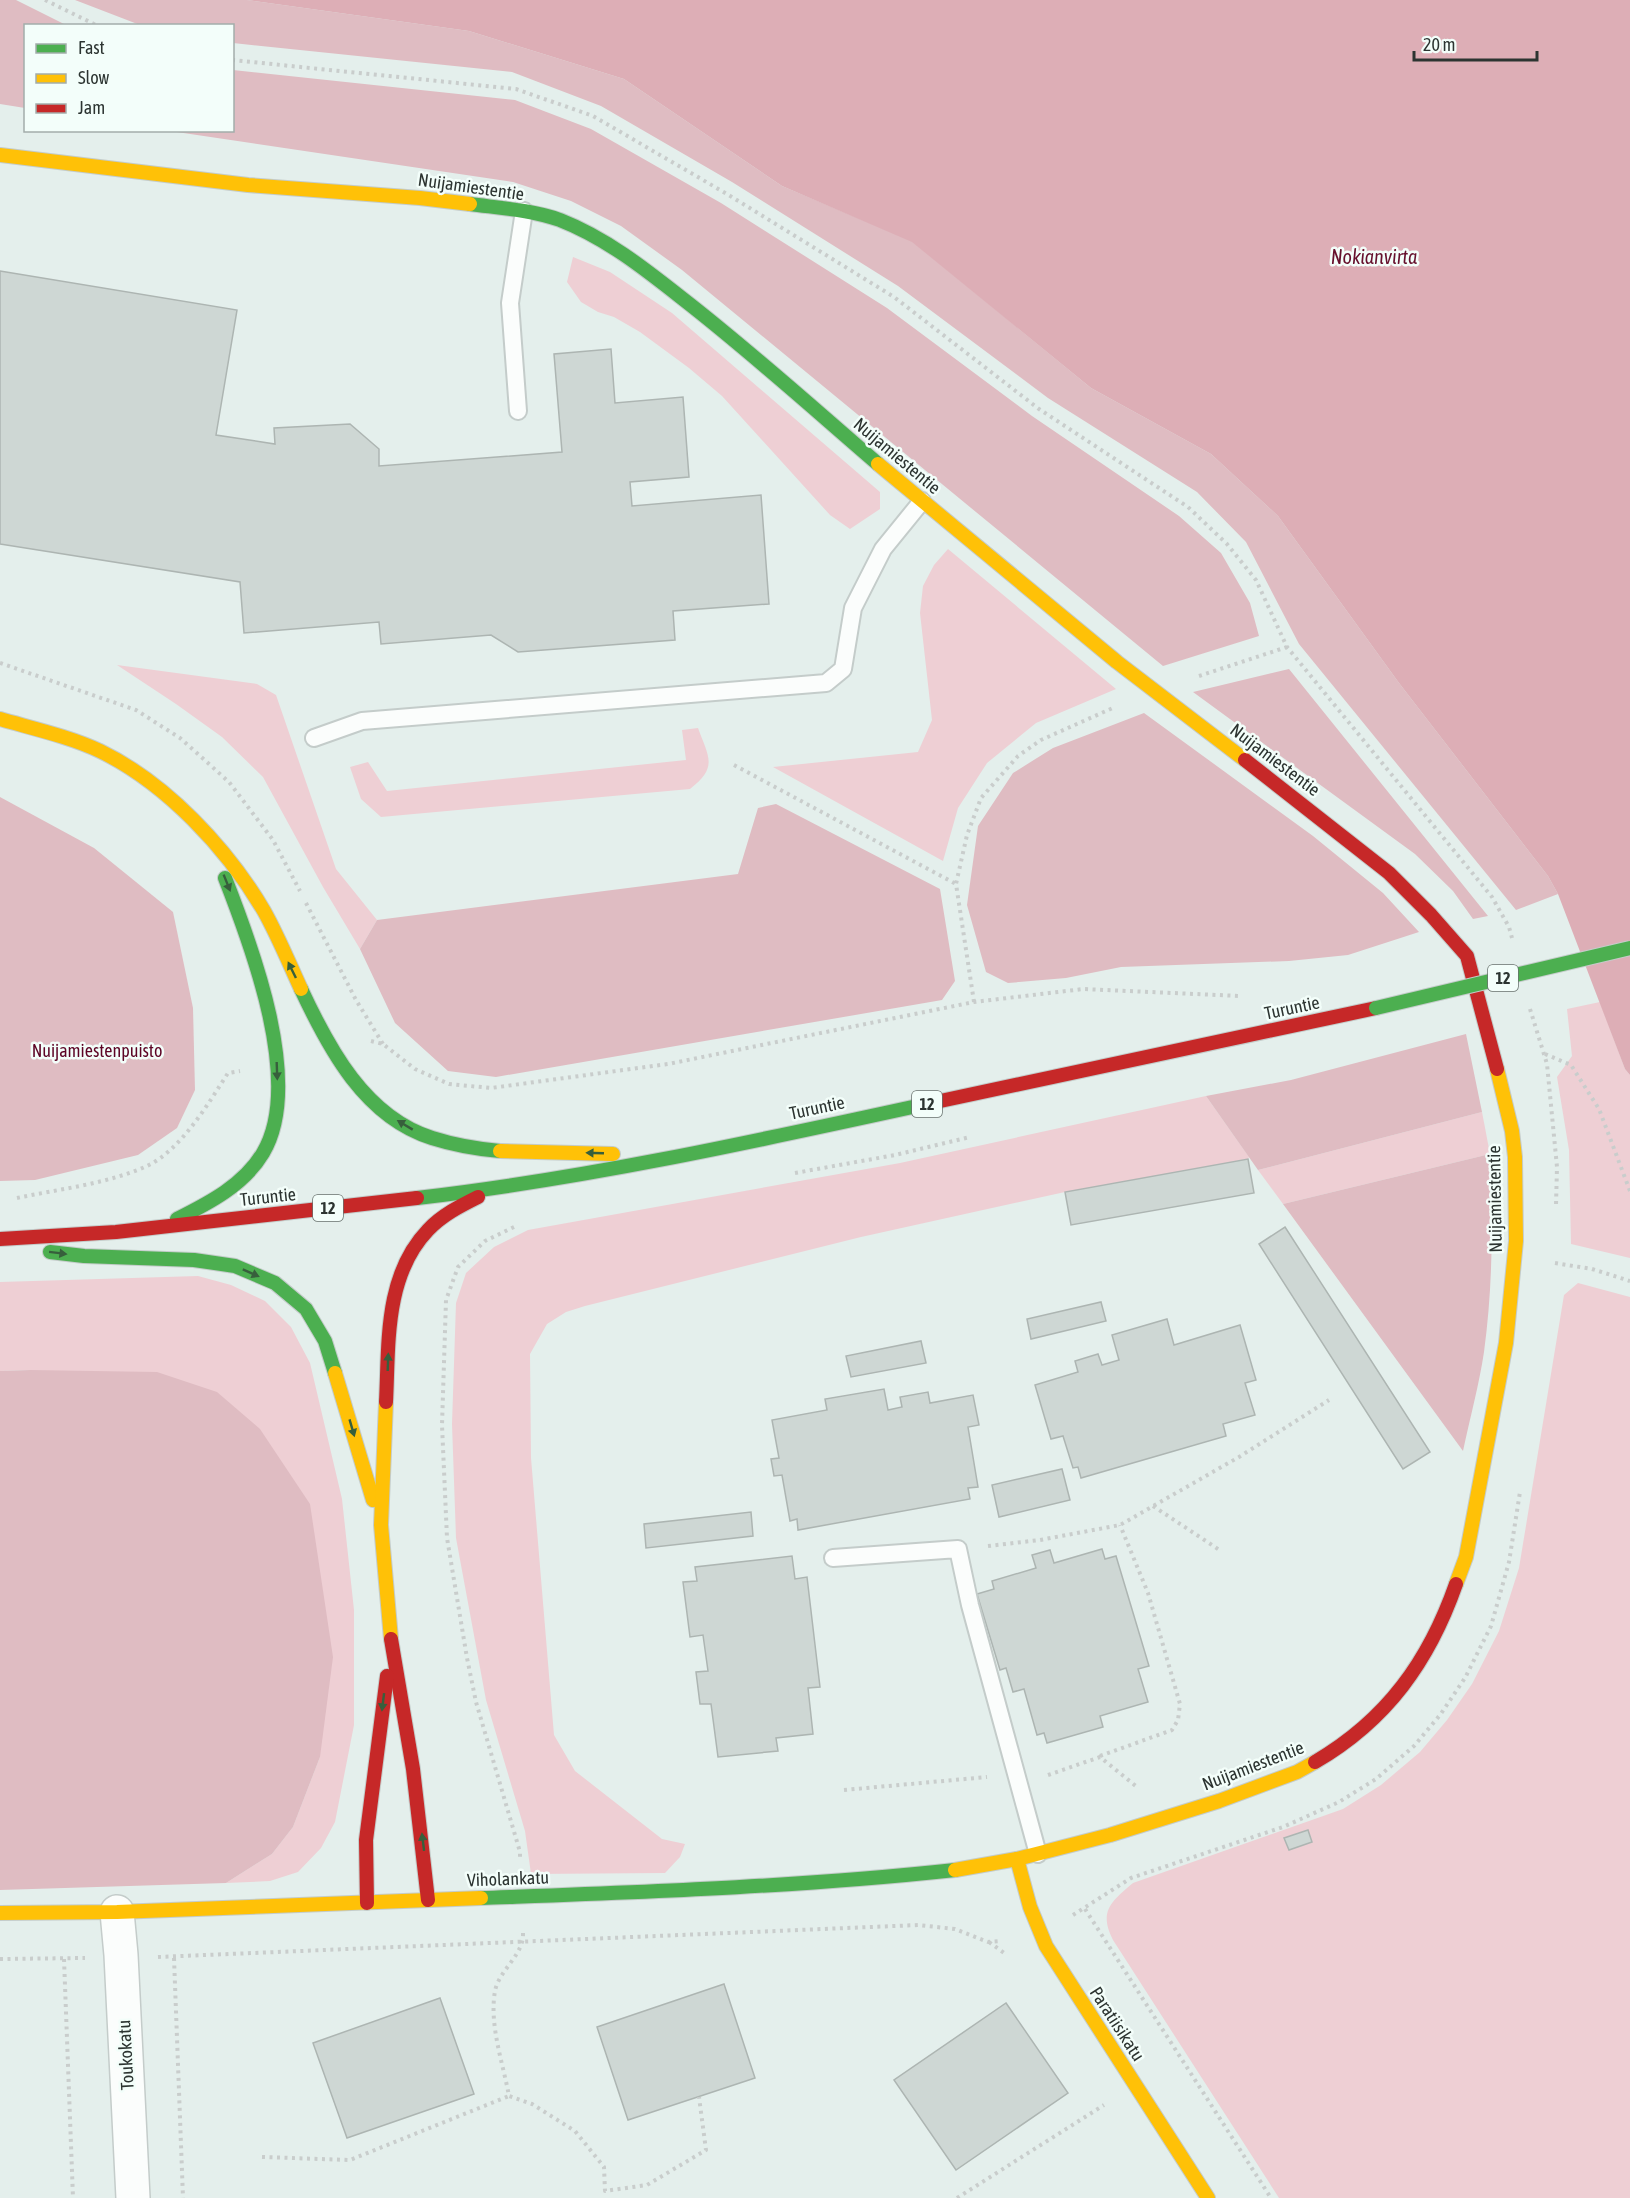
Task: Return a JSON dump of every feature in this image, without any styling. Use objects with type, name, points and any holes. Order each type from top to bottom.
[{"type":"main road","name":"Nuijamiestentie","points":[[0,155],[248,184],[420,198],[524,212],[559,220],[597,237],[647,271],[711,321],[922,501],[1118,662],[1325,820],[1389,873],[1431,915],[1467,956],[1512,1131],[1515,1157],[1516,1241],[1506,1343],[1466,1557],[1443,1621],[1423,1659],[1395,1697],[1351,1738],[1297,1772],[1209,1804],[1110,1835],[1017,1860]]},
{"type":"main road","points":[[0,719],[102,752],[155,785],[204,830],[237,872],[266,915],[332,1048],[352,1079],[377,1106],[409,1128],[450,1144],[496,1150],[675,1156]]},
{"type":"main road","points":[[159,1227],[219,1196],[255,1164],[270,1140],[278,1109],[278,1064],[269,1015],[249,940],[204,830]]},
{"type":"main road","name":"Turuntie","points":[[0,1239],[159,1227],[496,1189],[675,1156],[1179,1051],[1376,1008],[1630,948]]},
{"type":"main road","points":[[428,1900],[413,1769],[391,1644],[381,1525],[390,1316],[396,1285],[412,1252],[434,1223],[458,1206],[496,1189]]},
{"type":"main road","points":[[0,1245],[84,1256],[194,1260],[235,1266],[275,1283],[306,1309],[325,1341],[381,1525]]},
{"type":"main road","points":[[367,1903],[366,1840],[391,1644]]},
{"type":"main road","name":"Viholankatu","points":[[0,1912],[117,1912],[720,1889],[862,1880],[970,1869],[1017,1860]]},
{"type":"main road","name":"Paratiisikatu","points":[[1017,1860],[1030,1907],[1046,1946],[1208,2198]]},
{"type":"street","name":"Toukokatu","points":[[117,1912],[122,1955],[133,2198]]},
{"type":"lane","points":[[518,411],[510,303],[524,212]]},
{"type":"lane","points":[[314,738],[362,721],[826,683],[843,669],[853,608],[883,549],[922,501]]},
{"type":"lane","points":[[833,1558],[958,1549],[969,1605],[1038,1854]]},
{"type":"path","points":[[45,0],[94,24]]},
{"type":"path","points":[[234,60],[516,88],[593,116],[727,194],[894,297],[1039,409],[1188,507],[1227,543],[1256,580],[1287,647],[1199,676]]},
{"type":"path","points":[[974,1002],[957,884],[967,835],[981,798],[1018,756],[1041,740],[1126,702]]},
{"type":"path","points":[[734,765],[957,884]]},
{"type":"path","points":[[332,1048],[361,1038],[383,1044],[415,1069],[449,1084],[491,1088],[668,1064],[974,1002],[1083,988],[1244,996]]},
{"type":"path","points":[[1544,1053],[1571,1065],[1599,1109],[1630,1191]]},
{"type":"path","points":[[11,1199],[113,1177],[148,1166],[177,1144],[198,1120],[228,1073],[278,1064]]},
{"type":"path","points":[[790,1174],[895,1155],[976,1136]]},
{"type":"path","points":[[509,2096],[494,2021],[496,1989],[523,1942],[520,1852],[476,1702],[467,1658],[447,1538],[442,1425],[446,1300],[458,1267],[485,1241],[522,1222]]},
{"type":"path","points":[[1555,1263],[1592,1269],[1630,1281]]},
{"type":"path","points":[[958,1549],[1040,1540],[1120,1525],[1239,1457],[1329,1400]]},
{"type":"path","points":[[1153,1506],[1221,1551]]},
{"type":"path","points":[[1100,1757],[1172,1730],[1178,1720],[1180,1704],[1148,1593],[1120,1525]]},
{"type":"path","points":[[0,1959],[64,1959],[122,1955],[174,1958],[918,1925],[955,1929],[988,1942],[1015,1940],[1085,1909],[1271,2198]]},
{"type":"path","points":[[174,1958],[183,2198]]},
{"type":"path","points":[[64,1959],[73,2198]]},
{"type":"path","points":[[262,2157],[350,2160],[509,2096],[532,2103],[575,2131],[604,2168],[605,2191],[647,2185],[706,2150],[699,2097]]},
{"type":"path","points":[[957,2198],[1110,2102]]},
{"type":"shaded area","points":[[573,257],[610,272],[672,313],[880,492],[880,509],[850,529],[830,515],[722,396],[640,332],[581,302],[567,282]]},
{"type":"shaded area","points":[[948,549],[1116,689],[1036,723],[987,763],[958,808],[943,861],[773,767],[918,752],[932,720],[920,613],[923,586],[934,565]]},
{"type":"shaded area","points":[[117,665],[257,684],[276,695],[336,869],[377,920],[360,949],[263,777],[222,737]]},
{"type":"shaded area","points":[[698,728],[709,762],[705,774],[690,789],[381,817],[361,799],[350,767],[368,762],[387,791],[686,760],[682,730]]},
{"type":"shaded area","points":[[1600,1002],[1625,1069],[1630,1075],[1630,1258],[1571,1244],[1569,1150],[1557,1077],[1572,1056],[1567,1009]]},
{"type":"shaded area","points":[[1206,1096],[1249,1157],[1248,1159],[1065,1192],[861,1237],[585,1306],[566,1312],[547,1324],[530,1354],[531,1458],[554,1735],[575,1771],[662,1839],[685,1844],[680,1857],[665,1873],[531,1874],[525,1831],[486,1700],[456,1538],[452,1424],[456,1303],[466,1273],[494,1247],[528,1230],[900,1163]]},
{"type":"shaded area","points":[[1482,1112],[1490,1154],[1283,1204],[1258,1170]]},
{"type":"shaded area","points":[[198,1276],[231,1285],[265,1301],[291,1327],[310,1363],[342,1499],[354,1610],[354,1725],[335,1822],[321,1848],[298,1872],[270,1881],[226,1883],[272,1854],[293,1827],[320,1757],[30,1370],[0,1371],[0,1282]]},
{"type":"shaded area","points":[[1578,1283],[1630,1297],[1630,2198],[1279,2198],[1113,1940],[1107,1914],[1113,1901],[1133,1883],[1343,1809],[1381,1785],[1420,1752],[1447,1720],[1472,1684],[1499,1631],[1519,1568],[1564,1295]]},
{"type":"green space","points":[[0,0],[16,0],[64,24],[24,24],[24,108],[0,104]]},
{"type":"green space","points":[[75,0],[247,0],[469,31],[624,79],[782,186],[912,241],[1091,388],[1211,454],[1278,516],[1399,683],[1548,876],[1558,894],[1516,910],[1299,644],[1246,542],[1197,492],[1048,398],[898,286],[732,182],[601,106],[512,72],[234,43],[234,24],[137,24]]},
{"type":"green space","points":[[234,70],[515,100],[591,129],[721,203],[887,308],[1032,416],[1179,516],[1221,553],[1250,603],[1259,636],[1163,666],[682,270],[621,226],[571,201],[513,182],[177,132],[234,132]]},
{"type":"green space","points":[[1289,669],[1488,916],[1473,919],[1453,891],[1415,854],[1193,692]]},
{"type":"green space","points":[[1144,713],[1313,836],[1383,893],[1419,932],[1348,955],[1289,961],[1121,967],[1066,978],[1008,983],[986,972],[967,905],[978,826],[1013,773],[1053,748]]},
{"type":"green space","name":"Nuijamiestenpuisto","points":[[0,797],[94,848],[173,912],[193,1008],[195,1090],[177,1128],[138,1155],[35,1180],[0,1181]]},
{"type":"green space","points":[[776,804],[940,889],[955,981],[942,1000],[496,1077],[448,1071],[395,1023],[360,949],[377,920],[738,874],[758,808]]},
{"type":"green space","points":[[1466,1034],[1482,1112],[1258,1170],[1206,1096],[1291,1080]]},
{"type":"green space","points":[[1490,1154],[1492,1253],[1487,1327],[1480,1377],[1463,1451],[1283,1204]]},
{"type":"green space","points":[[0,1371],[157,1372],[217,1392],[260,1429],[310,1504],[333,1657],[320,1757],[293,1827],[272,1854],[226,1883],[0,1890]]},
{"type":"water","name":"Nokianvirta","points":[[247,0],[1630,0],[1630,1075],[1625,1069],[1558,894],[1548,876],[1399,683],[1278,516],[1211,454],[1091,388],[912,242],[782,186],[624,79],[469,31]]},
{"type":"building","points":[[0,271],[237,310],[216,435],[275,444],[274,428],[350,424],[379,449],[379,466],[562,452],[554,354],[611,349],[615,403],[683,397],[689,477],[630,482],[632,506],[761,495],[769,604],[673,611],[675,640],[518,652],[491,635],[381,644],[379,622],[244,633],[240,582],[0,544]]},
{"type":"building","points":[[1248,1159],[1254,1193],[1071,1225],[1065,1192]]},
{"type":"building","points":[[1285,1227],[1430,1452],[1403,1469],[1259,1244]]},
{"type":"building","points":[[1101,1302],[1106,1321],[1031,1339],[1027,1319]]},
{"type":"building","points":[[1167,1319],[1174,1345],[1240,1325],[1256,1380],[1245,1383],[1255,1415],[1223,1424],[1226,1436],[1081,1478],[1078,1467],[1073,1468],[1063,1436],[1051,1439],[1035,1385],[1078,1372],[1075,1361],[1098,1354],[1102,1365],[1119,1360],[1112,1335]]},
{"type":"building","points":[[921,1341],[926,1363],[851,1377],[846,1356]]},
{"type":"building","points":[[884,1389],[888,1410],[902,1407],[900,1397],[928,1392],[930,1403],[973,1395],[979,1425],[968,1427],[978,1487],[968,1488],[970,1499],[798,1530],[797,1519],[790,1521],[782,1475],[774,1476],[771,1459],[779,1458],[772,1420],[827,1410],[825,1399]]},
{"type":"building","points":[[1062,1469],[1070,1500],[999,1517],[992,1485]]},
{"type":"building","points":[[751,1512],[753,1536],[646,1548],[644,1524]]},
{"type":"building","points":[[1102,1549],[1105,1559],[1116,1556],[1149,1666],[1138,1669],[1148,1702],[1100,1716],[1103,1727],[1047,1743],[1044,1733],[1037,1735],[1024,1689],[1013,1692],[1006,1668],[1000,1670],[977,1594],[994,1589],[992,1581],[1036,1568],[1032,1555],[1050,1550],[1054,1563]]},
{"type":"building","points":[[792,1556],[795,1579],[807,1577],[820,1687],[808,1688],[813,1734],[776,1738],[778,1751],[718,1757],[711,1704],[700,1704],[696,1672],[708,1671],[703,1635],[690,1637],[683,1582],[697,1581],[695,1567]]},
{"type":"building","points":[[1308,1830],[1312,1842],[1289,1850],[1284,1838]]},
{"type":"building","points":[[724,1984],[755,2078],[628,2120],[597,2027]]},
{"type":"building","points":[[440,1998],[474,2094],[347,2138],[313,2043]]},
{"type":"building","points":[[1006,2003],[1068,2093],[956,2170],[894,2080]]},
{"type":"traffic: fast","points":[[470,204],[516,210],[560,220],[609,245],[708,319],[878,464]]},
{"type":"traffic: fast","points":[[177,1219],[213,1200],[246,1175],[263,1153],[274,1124],[278,1091],[276,1054],[270,1015],[248,940],[225,878]]},
{"type":"traffic: fast","points":[[1376,1008],[1630,948]]},
{"type":"traffic: fast","points":[[301,989],[337,1057],[368,1097],[387,1114],[408,1128],[432,1138],[500,1151]]},
{"type":"traffic: fast","points":[[417,1198],[611,1169],[931,1103]]},
{"type":"traffic: fast","points":[[50,1252],[84,1256],[194,1260],[235,1266],[275,1283],[306,1309],[325,1341],[335,1373]]},
{"type":"traffic: fast","points":[[481,1898],[778,1885],[955,1870]]},
{"type":"traffic: slow","points":[[0,155],[248,185],[470,204]]},
{"type":"traffic: slow","points":[[878,464],[1117,662],[1245,760]]},
{"type":"traffic: slow","points":[[0,719],[64,737],[100,751],[124,764],[171,799],[213,841],[249,887],[269,920],[301,989]]},
{"type":"traffic: slow","points":[[1456,1584],[1466,1557],[1506,1343],[1516,1241],[1515,1157],[1512,1131],[1497,1069]]},
{"type":"traffic: slow","points":[[500,1151],[613,1154]]},
{"type":"traffic: slow","points":[[335,1373],[373,1500]]},
{"type":"traffic: slow","points":[[386,1402],[381,1525],[391,1639]]},
{"type":"traffic: slow","points":[[955,1870],[1017,1859],[1110,1835],[1219,1801],[1297,1772],[1315,1762]]},
{"type":"traffic: slow","points":[[1017,1859],[1030,1907],[1046,1946],[1208,2198]]},
{"type":"traffic: slow","points":[[0,1913],[117,1912],[481,1898]]},
{"type":"traffic: jam","points":[[1245,760],[1389,873],[1431,915],[1467,956],[1497,1069]]},
{"type":"traffic: jam","points":[[931,1103],[1376,1008]]},
{"type":"traffic: jam","points":[[386,1402],[389,1334],[396,1289],[403,1268],[414,1248],[433,1225],[451,1211],[478,1197]]},
{"type":"traffic: jam","points":[[0,1239],[116,1232],[417,1198]]},
{"type":"traffic: jam","points":[[1315,1762],[1364,1727],[1402,1686],[1419,1663],[1433,1638],[1456,1584]]},
{"type":"traffic: jam","points":[[391,1639],[413,1769],[428,1900]]},
{"type":"traffic: jam","points":[[367,1903],[366,1840],[387,1676]]}]
